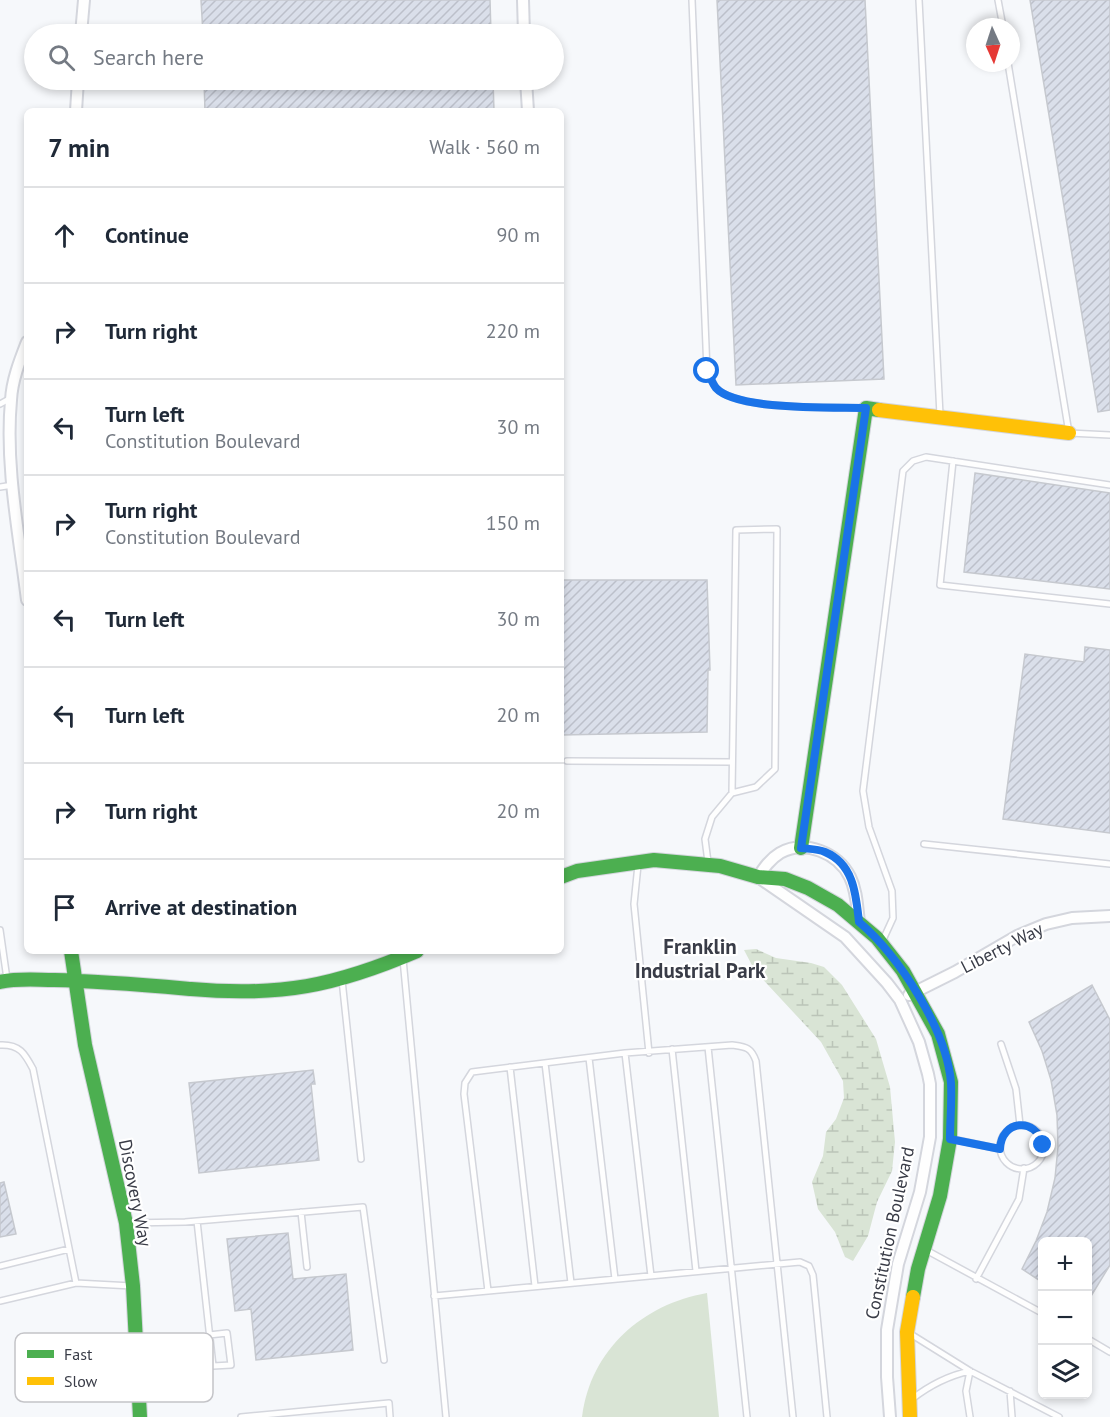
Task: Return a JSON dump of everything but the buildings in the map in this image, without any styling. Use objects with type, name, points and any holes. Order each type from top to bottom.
[{"type":"street","points":[[82,24],[84,0]]},
{"type":"street","points":[[523,0],[524,24]]},
{"type":"street","points":[[76,108],[77,90]]},
{"type":"street","points":[[527,90],[528,108]]},
{"type":"street","points":[[24,350],[11,398],[10,440],[24,573]]},
{"type":"street","points":[[801,848],[866,408],[1069,433]]},
{"type":"street","points":[[758,877],[767,863],[778,854],[790,849],[824,851],[837,859],[845,868],[854,885],[859,922]]},
{"type":"street","name":"Constitution Boulevard","points":[[564,876],[577,871],[654,860],[708,864],[758,877],[785,879],[808,888],[838,905],[882,944],[903,971],[938,1034],[951,1082],[950,1139],[940,1196],[918,1269],[908,1332],[910,1417]]},
{"type":"street","name":"Constitution Boulevard","points":[[758,877],[845,937],[900,1000],[919,1042],[928,1074],[930,1137],[918,1200],[898,1264],[887,1330],[890,1417]]},
{"type":"street","name":"Liberty Way","points":[[900,1000],[955,972],[1017,936],[1046,924],[1072,918],[1110,916]]},
{"type":"street","name":"Discovery Way","points":[[72,954],[86,1045],[126,1223],[136,1333]]},
{"type":"street","points":[[3,981],[76,979],[242,992],[296,989],[330,983],[366,972],[410,954]]},
{"type":"street","name":"Discovery Way","points":[[139,1402],[140,1417]]},
{"type":"lane","points":[[692,0],[707,371],[717,388],[740,400],[786,406],[866,408]]},
{"type":"lane","points":[[919,0],[940,417]]},
{"type":"lane","points":[[998,0],[1001,18]]},
{"type":"lane","points":[[1009,72],[1069,433],[1110,435]]},
{"type":"lane","points":[[0,404],[11,398]]},
{"type":"lane","points":[[882,944],[894,918],[892,891],[868,827],[863,791],[903,471],[913,461],[926,457],[1110,485]]},
{"type":"lane","points":[[953,461],[940,585],[1110,604]]},
{"type":"lane","points":[[0,487],[14,485]]},
{"type":"lane","points":[[708,864],[705,839],[712,817],[732,793],[756,787],[776,769],[777,529],[736,530],[732,793]]},
{"type":"lane","points":[[567,760],[732,762]]},
{"type":"lane","points":[[924,844],[1110,864]]},
{"type":"lane","points":[[638,863],[634,904],[650,1053]]},
{"type":"lane","points":[[0,930],[3,981]]},
{"type":"lane","points":[[403,957],[446,1417]]},
{"type":"lane","points":[[342,978],[361,1159]]},
{"type":"lane","points":[[0,1045],[8,1044],[24,1052],[33,1069],[76,1283]]},
{"type":"lane","points":[[1001,1044],[1016,1089],[1020,1125]]},
{"type":"lane","points":[[488,1291],[464,1094],[465,1083],[472,1072],[625,1053],[650,1053],[672,1049],[732,1045],[747,1047],[752,1051],[756,1061],[793,1417]]},
{"type":"lane","points":[[708,1047],[747,1417]]},
{"type":"lane","points":[[672,1049],[696,1271]]},
{"type":"lane","points":[[625,1053],[651,1276]]},
{"type":"lane","points":[[589,1058],[615,1279]]},
{"type":"lane","points":[[545,1063],[571,1283]]},
{"type":"lane","points":[[510,1067],[535,1286]]},
{"type":"lane","points":[[1020,1125],[1033,1128],[1038,1132],[1043,1145],[1040,1158],[1030,1167],[1024,1168],[1017,1168],[1005,1161],[1000,1149],[1003,1136],[1013,1127],[1020,1125]]},
{"type":"lane","points":[[950,1139],[1000,1149]]},
{"type":"lane","points":[[976,1279],[1019,1199],[1024,1168]]},
{"type":"lane","points":[[126,1223],[197,1221],[363,1207],[384,1360]]},
{"type":"lane","points":[[301,1212],[307,1267]]},
{"type":"lane","points":[[197,1221],[209,1333]]},
{"type":"lane","points":[[0,1266],[69,1249]]},
{"type":"lane","points":[[925,1250],[1038,1311]]},
{"type":"lane","points":[[434,1296],[800,1262],[809,1266],[813,1275],[827,1417]]},
{"type":"lane","points":[[0,1301],[76,1283],[133,1286]]},
{"type":"lane","points":[[908,1332],[970,1371],[1059,1417]]},
{"type":"lane","points":[[213,1335],[227,1333],[231,1365],[213,1366]]},
{"type":"lane","points":[[1092,1341],[1110,1352]]},
{"type":"lane","points":[[909,1401],[937,1380],[970,1371]]},
{"type":"lane","points":[[970,1371],[966,1392],[970,1417]]},
{"type":"lane","points":[[1010,1391],[1012,1417]]},
{"type":"lane","points":[[240,1417],[389,1403],[390,1417]]},
{"type":"green space","points":[[756,949],[776,958],[824,967],[842,985],[876,1039],[890,1087],[895,1142],[892,1171],[877,1202],[868,1236],[853,1261],[845,1257],[835,1232],[818,1209],[812,1182],[823,1156],[826,1132],[836,1119],[844,1098],[843,1081],[821,1042],[755,971],[744,950]]},
{"type":"green space","points":[[707,1293],[719,1417],[582,1417],[587,1393],[596,1371],[608,1351],[624,1334],[641,1319],[662,1308]]},
{"type":"traffic: fast","points":[[801,848],[866,408],[879,410]]},
{"type":"traffic: fast","points":[[564,876],[577,871],[654,860],[720,866],[758,877],[785,879],[808,888],[838,905],[877,938],[903,971],[938,1034],[951,1082],[950,1139],[940,1196],[918,1269],[913,1297]]},
{"type":"traffic: fast","points":[[71,954],[85,1045],[126,1223],[136,1333]]},
{"type":"traffic: fast","points":[[0,982],[54,980],[223,991],[280,990],[333,981],[410,954]]},
{"type":"traffic: fast","points":[[139,1402],[140,1417]]},
{"type":"traffic: slow","points":[[879,410],[1069,433]]},
{"type":"traffic: slow","points":[[910,1417],[907,1332],[913,1297]]},
{"type":"district","name":"Franklin Industrial Park","points":[[700,959]]},
{"type":"route","points":[[707,371],[717,388],[740,400],[786,406],[866,408],[801,848],[824,851],[837,859],[845,868],[854,885],[859,922],[877,938],[903,971],[938,1034],[951,1082],[950,1139],[1000,1149],[1000,1142],[1007,1131],[1013,1127],[1026,1125],[1038,1132],[1043,1145]]}]
